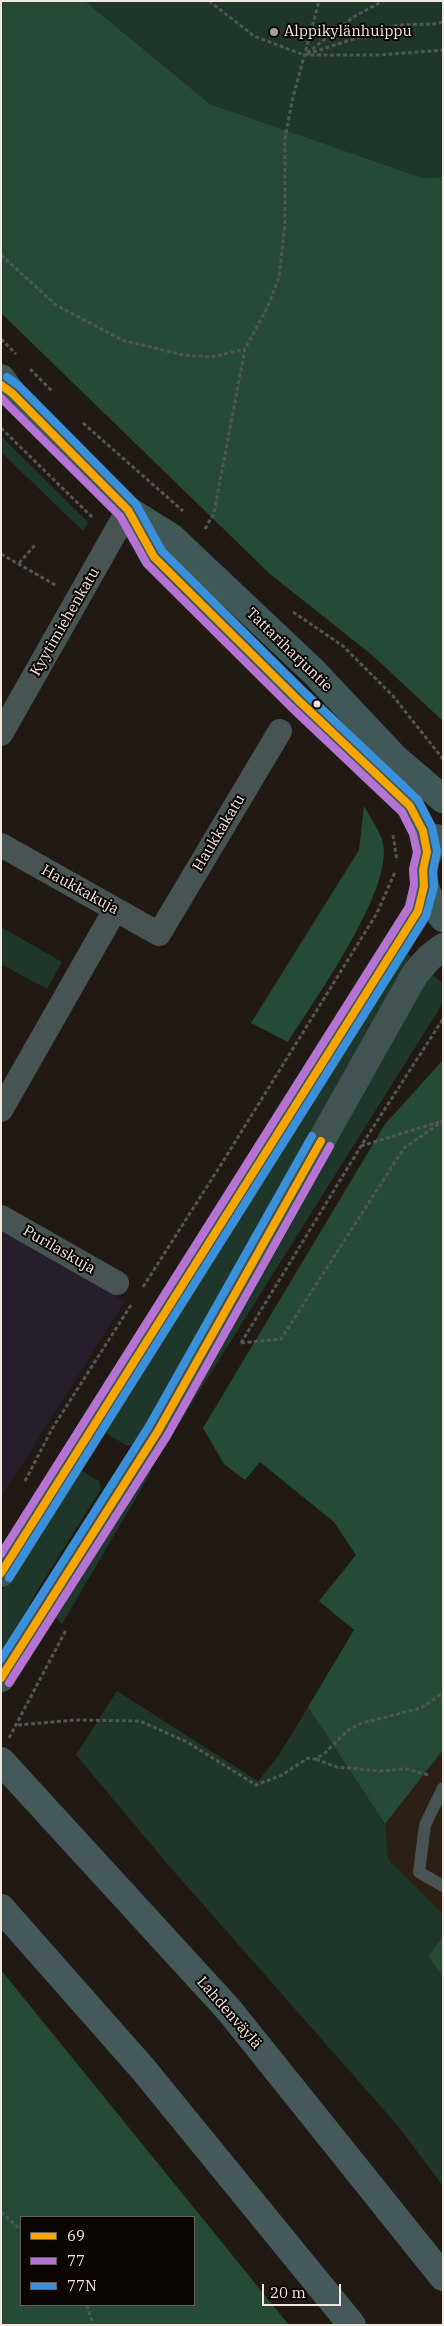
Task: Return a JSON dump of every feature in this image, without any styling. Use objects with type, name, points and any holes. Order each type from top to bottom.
[{"type":"highway","name":"Lahdenväylä","points":[[1,1761],[229,2010],[443,2277]]},
{"type":"highway","points":[[1,1908],[143,2069],[352,2325]]},
{"type":"main road","name":"Tattariharjuntie","points":[[5,386],[128,510],[171,537],[314,672],[396,759],[443,799]]},
{"type":"main road","name":"Tattariharjuntie","points":[[128,510],[154,557],[298,700],[410,806],[423,831],[435,842]]},
{"type":"main road","points":[[1,1573],[418,911],[424,886],[423,870],[435,842]]},
{"type":"main road","points":[[424,886],[431,904],[443,918]]},
{"type":"main road","points":[[1,1678],[158,1431],[415,974],[429,958],[443,947]]},
{"type":"street","name":"Kyytimiehenkatu","points":[[1,734],[128,510]]},
{"type":"street","name":"Haukkakatu","points":[[159,934],[280,732]]},
{"type":"street","name":"Haukkakuja","points":[[1,845],[159,934]]},
{"type":"street","points":[[1,1110],[115,910]]},
{"type":"street","name":"Purilaskuja","points":[[1,1217],[116,1282]]},
{"type":"lane","points":[[443,1788],[425,1825],[419,1872],[443,1886]]},
{"type":"path","points":[[209,1],[254,36],[304,55],[379,55],[443,50]]},
{"type":"path","points":[[205,529],[214,513],[245,349],[268,306],[279,277],[285,224],[285,139],[292,101],[319,1]]},
{"type":"path","points":[[304,55],[356,16],[382,1]]},
{"type":"path","points":[[304,55],[397,25],[443,22]]},
{"type":"path","points":[[1,255],[56,305],[122,340],[184,355],[212,357],[245,349]]},
{"type":"path","points":[[19,563],[36,544]]},
{"type":"path","points":[[1,554],[59,586]]},
{"type":"path","points":[[138,1294],[222,1163],[377,912]]},
{"type":"path","points":[[361,1146],[443,1121]]},
{"type":"path","points":[[241,1344],[281,1339],[404,1148],[443,1121]]},
{"type":"path","points":[[22,1485],[52,1429],[132,1303]]},
{"type":"path","points":[[315,1759],[324,1754],[347,1731],[359,1724],[422,1708],[443,1693]]},
{"type":"path","points":[[17,1725],[75,1720],[140,1721],[187,1742],[256,1785],[282,1775],[308,1758],[336,1767],[380,1771],[406,1769],[434,1776]]},
{"type":"path","points":[[1,2212],[20,2229]]},
{"type":"path","points":[[88,2306],[93,2325]]},
{"type":"shaded area","points":[[1,1230],[125,1301],[1,1498]]},
{"type":"shaded area","points":[[443,1750],[443,1914],[388,1859],[385,1824]]},
{"type":"green space","points":[[1,1],[85,1],[210,104],[423,178],[443,177],[443,721],[372,655],[270,574],[1,313]]},
{"type":"green space","points":[[85,1],[443,1],[443,177],[423,178],[210,104]]},
{"type":"green space","points":[[1,436],[88,522],[83,531],[1,452]]},
{"type":"green space","points":[[364,806],[383,843],[383,864],[376,888],[349,945],[288,1042],[251,1023],[359,850]]},
{"type":"green space","points":[[1,927],[62,962],[47,989],[1,964]]},
{"type":"green space","points":[[403,950],[413,958],[137,1445],[126,1445],[102,1431]]},
{"type":"green space","points":[[432,974],[443,984],[443,1001],[438,1011],[180,1422],[176,1422],[405,1009]]},
{"type":"green space","points":[[443,1060],[443,1750],[385,1824],[308,1707],[354,1630],[319,1601],[356,1555],[334,1522],[260,1462],[245,1480],[224,1464],[203,1428],[385,1124]]},
{"type":"green space","points":[[151,1466],[150,1474],[62,1624],[53,1615]]},
{"type":"green space","points":[[79,1469],[99,1481],[101,1489],[35,1594],[1,1662],[1,1592]]},
{"type":"green space","points":[[117,1691],[258,1781],[279,1755],[308,1707],[385,1824],[388,1859],[443,1914],[443,1936],[428,1956],[443,1977],[443,2186],[398,2126],[171,1868],[76,1755]]},
{"type":"green space","points":[[443,1936],[443,1977],[428,1956]]},
{"type":"green space","points":[[1,1970],[289,2325],[1,2325]]},
{"type":"transit line","name":"77N","points":[[7,377],[19,386],[136,504],[162,551],[305,693],[418,800],[432,827],[437,851],[433,871],[434,887],[426,916],[9,1578]]},
{"type":"transit line","name":"69","points":[[1,385],[12,393],[128,510],[154,557],[298,700],[410,806],[423,831],[427,852],[423,870],[424,886],[418,911],[1,1573]]},
{"type":"transit line","name":"77","points":[[1,398],[120,516],[147,564],[291,707],[402,812],[413,834],[417,852],[413,869],[414,885],[409,907],[1,1554]]},
{"type":"transit line","name":"77N","points":[[1,1659],[149,1426],[312,1136]]},
{"type":"transit line","name":"69","points":[[1,1678],[158,1431],[321,1141]]},
{"type":"transit line","name":"77","points":[[9,1683],[167,1436],[330,1146]]},
{"type":"place","name":"Alppikylänhuippu","points":[[274,32]]}]
